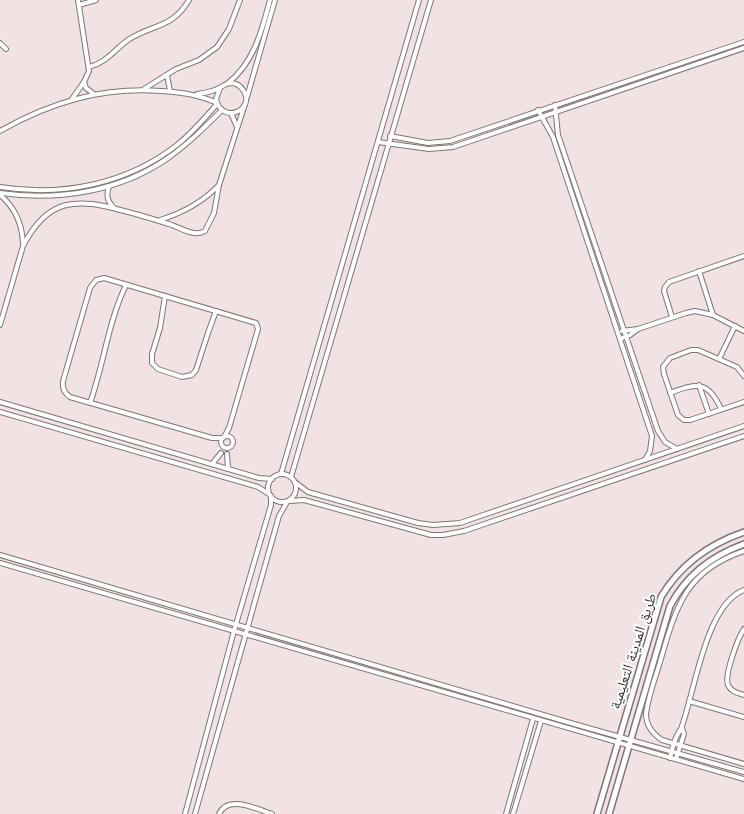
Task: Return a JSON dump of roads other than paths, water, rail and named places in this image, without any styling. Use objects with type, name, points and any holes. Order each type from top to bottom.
[{"type":"street","points":[[72,99],[84,82],[89,67],[78,0]]},
{"type":"street","points":[[79,6],[96,0]]},
{"type":"street","points":[[89,67],[103,62],[120,46],[134,37],[164,25],[173,19],[189,0]]},
{"type":"street","points":[[144,90],[176,69],[199,60],[217,47],[229,29],[240,0]]},
{"type":"street","points":[[0,323],[23,246],[31,231],[42,219],[61,207],[76,203],[114,208],[158,220],[196,234],[208,228],[214,213],[219,185],[245,104],[270,0]]},
{"type":"street","points":[[192,95],[220,88],[239,74],[250,58],[275,0]]},
{"type":"street","points":[[0,402],[262,479],[272,479],[281,474],[420,0]]},
{"type":"street","points":[[291,477],[431,0]]},
{"type":"street","points":[[390,136],[423,142],[445,142],[744,42]]},
{"type":"street","points":[[0,44],[6,49]]},
{"type":"street","points":[[378,142],[429,149],[448,148],[744,48]]},
{"type":"street","points":[[167,75],[170,91]]},
{"type":"street","points":[[84,82],[86,88],[94,94]]},
{"type":"street","points":[[228,83],[236,84],[242,88],[246,99]]},
{"type":"street","points":[[0,187],[45,191],[69,189],[108,181],[150,162],[176,145],[217,104],[216,95],[220,88]]},
{"type":"street","points":[[0,131],[29,115],[72,99],[94,94],[144,90],[170,91],[192,95],[217,104],[222,110],[231,113],[239,111],[245,104]]},
{"type":"street","points":[[555,105],[558,135],[658,431],[665,442],[677,449]]},
{"type":"street","points":[[0,194],[40,196],[74,194],[109,186],[152,168],[168,158],[193,138],[222,110]]},
{"type":"street","points":[[538,110],[553,137],[652,436],[650,451],[645,460]]},
{"type":"street","points":[[231,113],[237,129]]},
{"type":"street","points":[[189,134],[193,138]]},
{"type":"street","points":[[158,220],[177,214],[194,205],[211,194],[219,185]]},
{"type":"street","points":[[109,186],[108,200],[114,208]]},
{"type":"street","points":[[0,194],[9,203],[19,219],[23,246]]},
{"type":"street","points":[[74,194],[76,203]]},
{"type":"street","points":[[672,317],[664,291],[666,284],[744,256]]},
{"type":"street","points":[[699,271],[713,315]]},
{"type":"street","points":[[228,469],[224,437],[230,428],[258,326],[253,321],[101,278],[94,282],[90,288],[62,384],[68,396],[212,438],[224,437],[231,438]]},
{"type":"street","points":[[90,403],[103,361],[112,318],[126,285]]},
{"type":"street","points":[[166,296],[152,354],[152,360],[158,369],[189,376],[196,370],[216,311]]},
{"type":"street","points":[[617,332],[638,329],[695,311],[713,315],[744,331]]},
{"type":"street","points":[[720,359],[735,326]]},
{"type":"street","points":[[620,339],[626,338],[638,329]]},
{"type":"street","points":[[744,376],[737,367],[694,349],[670,358],[664,363],[663,370],[678,415],[687,421],[744,402]]},
{"type":"street","points":[[670,393],[690,385],[699,385],[713,393],[722,409]]},
{"type":"street","points":[[699,385],[709,414]]},
{"type":"street","points":[[0,412],[258,487],[278,502],[304,500],[431,535],[464,531],[744,436]]},
{"type":"street","points":[[281,474],[291,477],[308,492],[418,523],[438,525],[460,523],[744,426]]},
{"type":"street","points":[[212,464],[225,449],[233,444],[230,428]]},
{"type":"street","points":[[212,438],[225,449]]},
{"type":"street","points":[[185,814],[234,631],[271,504],[268,488],[272,479]]},
{"type":"street","points":[[578,482],[582,492]]},
{"type":"street","points":[[195,814],[280,512],[296,493],[296,483]]},
{"type":"street","name":"طريق المدينة التعليمية","points":[[596,814],[657,606],[663,593],[677,574],[698,555],[722,541],[744,532]]},
{"type":"street","name":"طريق المدينة التعليمية","points":[[609,814],[664,626],[675,597],[688,578],[707,562],[726,551],[744,544]]},
{"type":"street","points":[[744,551],[722,559],[701,574],[685,594],[672,619],[646,714],[648,725],[662,740],[744,764]]},
{"type":"street","points":[[0,555],[574,724],[744,772]]},
{"type":"street","points":[[0,563],[744,779]]},
{"type":"street","points":[[670,758],[678,732],[682,728],[714,622],[725,605],[744,590]]},
{"type":"street","points":[[744,629],[727,678],[729,687],[744,695]]},
{"type":"street","points":[[689,701],[744,716]]},
{"type":"street","points":[[506,814],[533,719]]},
{"type":"street","points":[[513,814],[541,721]]},
{"type":"street","points":[[676,759],[684,734],[682,728]]},
{"type":"street","points":[[219,814],[224,806],[233,803],[272,814]]}]
